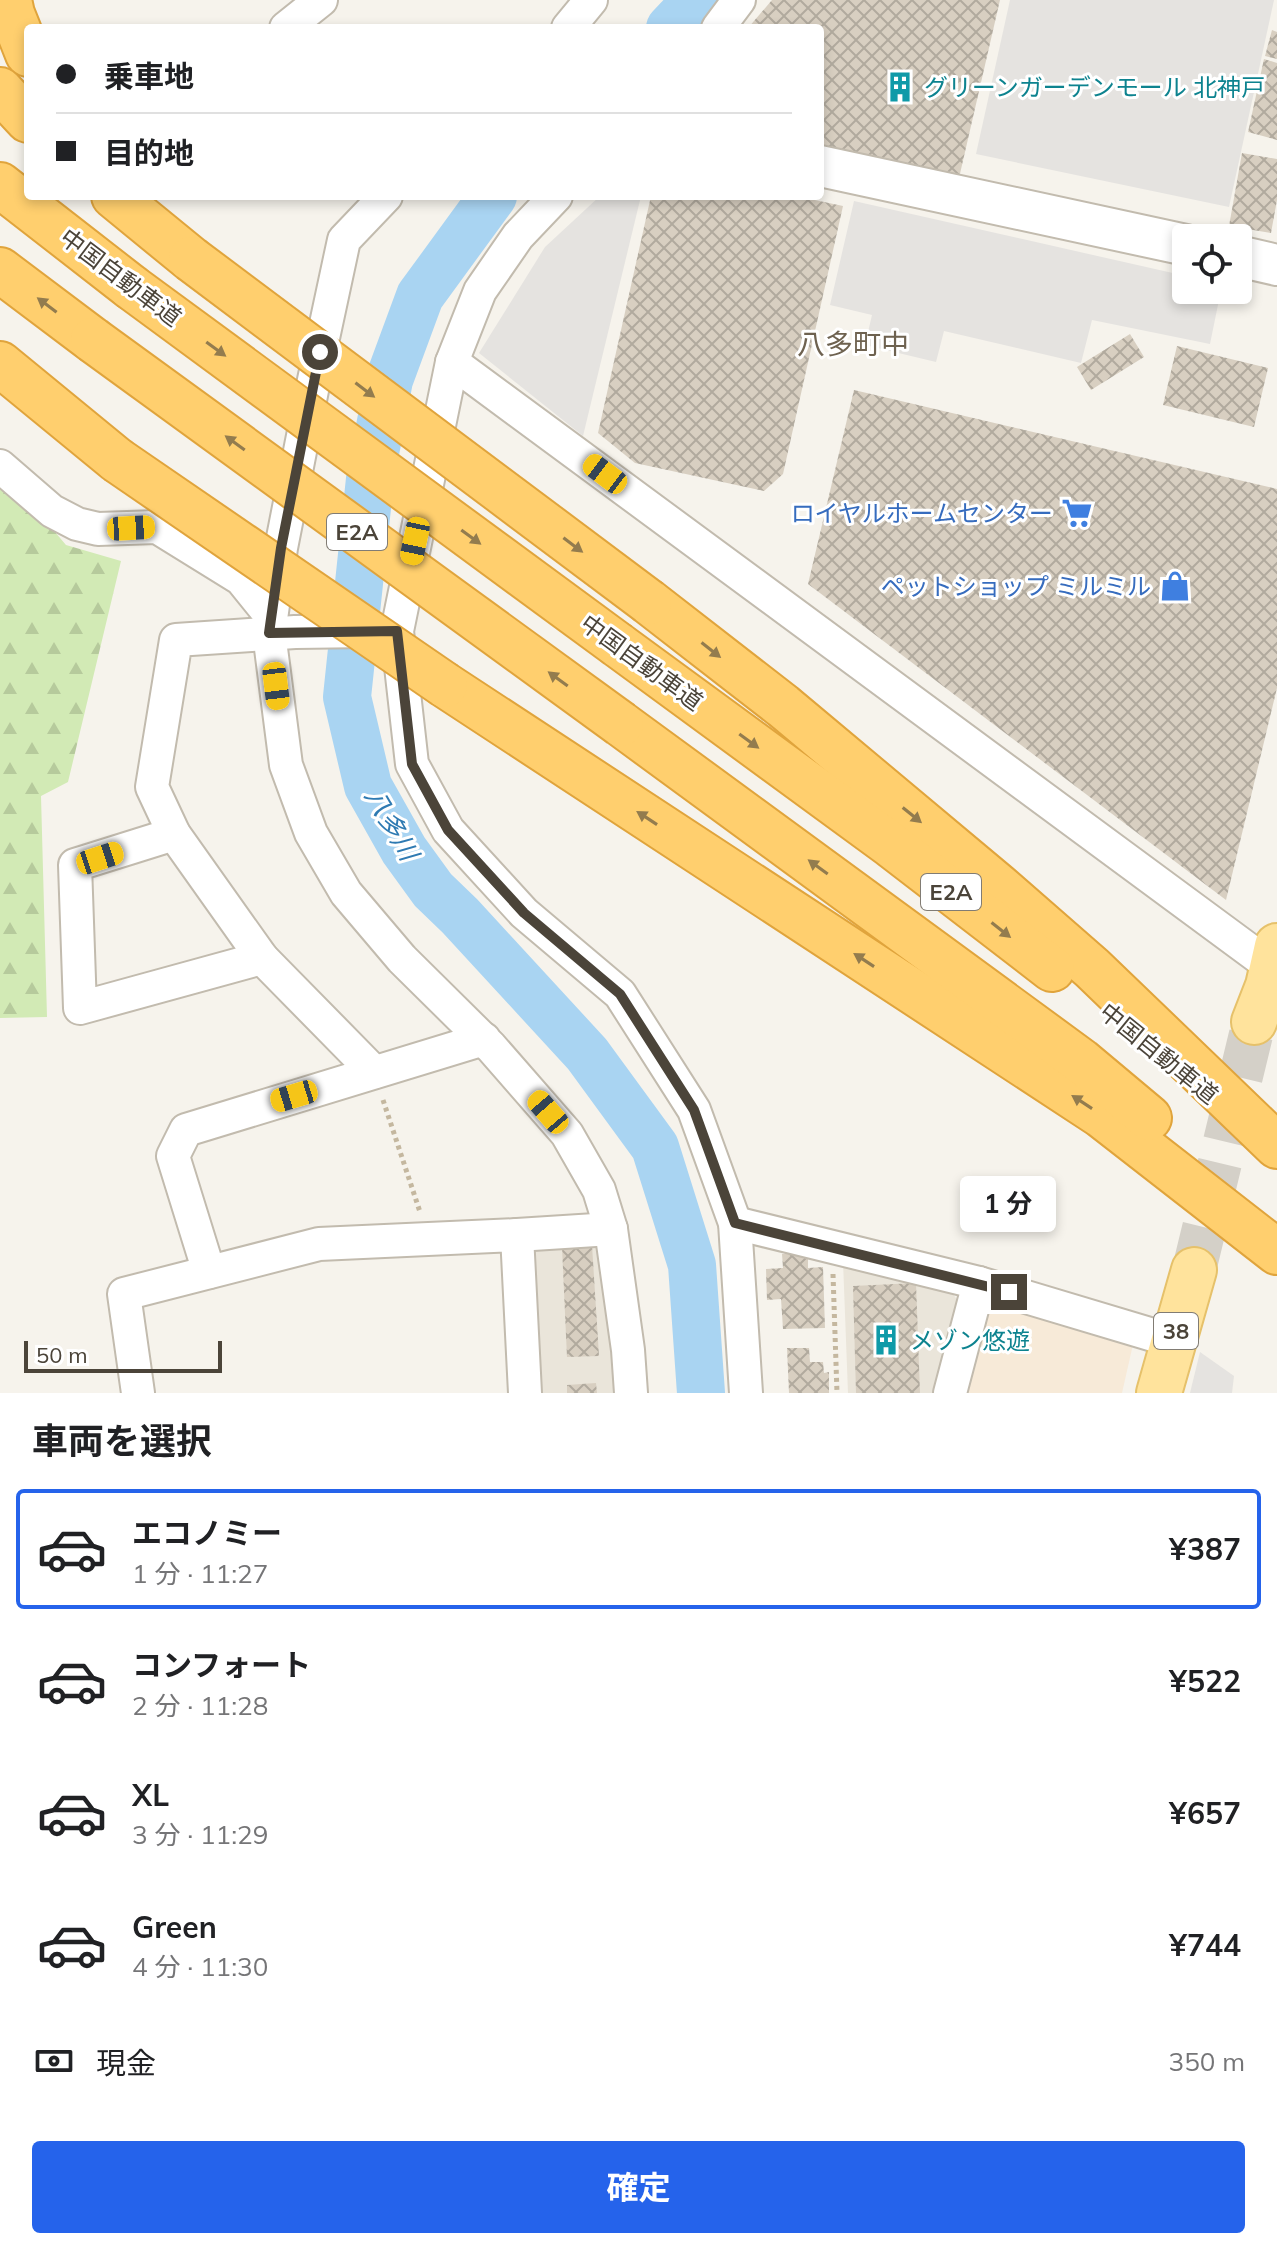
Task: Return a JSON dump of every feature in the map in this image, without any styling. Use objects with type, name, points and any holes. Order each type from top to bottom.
[{"type":"highway","points":[[9,0],[24,44]]},
{"type":"highway","points":[[0,90],[24,116]]},
{"type":"highway","name":"中国自動車道","points":[[0,185],[131,287],[941,884],[1093,1000],[1277,1148]]},
{"type":"highway","points":[[119,200],[191,259],[783,706],[1092,968],[1277,1148]]},
{"type":"highway","points":[[154,200],[191,259]]},
{"type":"highway","name":"E2A","points":[[0,270],[1081,1061],[1277,1224]]},
{"type":"highway","points":[[0,364],[117,460]]},
{"type":"highway","points":[[0,387],[117,460],[445,685],[1101,1115],[1277,1252]]},
{"type":"main road","name":"38","points":[[1159,1393],[1194,1270]]},
{"type":"street","points":[[291,24],[321,0]]},
{"type":"street","points":[[571,24],[591,0]]},
{"type":"street","points":[[721,24],[739,0]]},
{"type":"street","points":[[824,167],[1172,242]]},
{"type":"street","points":[[382,200],[344,240],[281,548],[278,627],[286,765],[311,833],[346,893],[402,959],[484,1039],[567,1134],[599,1190],[611,1229],[631,1393]]},
{"type":"street","points":[[552,200],[518,236],[480,291],[452,362],[397,631],[412,764],[448,830],[524,913],[620,994],[694,1110],[735,1223],[746,1393]]},
{"type":"street","points":[[1252,259],[1277,265]]},
{"type":"street","points":[[452,362],[1270,982]]},
{"type":"street","points":[[0,466],[52,511],[77,524],[98,529],[157,527],[241,579],[278,627]]},
{"type":"street","points":[[374,1072],[262,958],[174,834],[152,787],[176,640],[278,627],[397,631]]},
{"type":"street","points":[[174,834],[75,865],[80,1008],[262,958]]},
{"type":"street","points":[[209,1272],[173,1156],[186,1130],[484,1039]]},
{"type":"street","points":[[735,1223],[979,1283],[1173,1341]]},
{"type":"street","points":[[138,1393],[124,1294],[319,1244],[611,1229]]},
{"type":"street","points":[[517,1235],[525,1393]]},
{"type":"street","points":[[950,1393],[979,1283]]},
{"type":"path","points":[[374,1072],[429,1239]]},
{"type":"path","points":[[833,1248],[837,1393]]},
{"type":"shaded area","points":[[1010,0],[1274,0],[1229,207],[976,154]]},
{"type":"shaded area","points":[[596,200],[640,200],[583,436],[479,353],[545,247]]},
{"type":"shaded area","points":[[854,201],[1172,273],[1172,304],[1218,304],[1210,344],[1092,320],[1081,363],[944,331],[936,362],[865,345],[872,315],[830,305]]},
{"type":"shaded area","points":[[587,1237],[602,1247],[619,1393],[538,1393],[529,1254],[541,1239]]},
{"type":"shaded area","points":[[843,1261],[950,1290],[961,1305],[938,1393],[848,1393]]},
{"type":"shaded area","points":[[998,1301],[1134,1340],[1122,1393],[962,1393],[984,1311]]},
{"type":"shaded area","points":[[1200,1352],[1234,1376],[1232,1393],[1190,1393]]},
{"type":"green space","points":[[0,467],[66,545],[121,561],[68,782],[41,796],[47,1017],[0,1018]]},
{"type":"building","name":"グリーンガーデンモール 北神戸","points":[[772,0],[1000,0],[959,178],[824,147],[824,24],[751,24]]},
{"type":"building","points":[[1272,30],[1277,32],[1277,59],[1265,56]]},
{"type":"building","points":[[1264,59],[1277,63],[1277,140],[1248,132]]},
{"type":"building","points":[[1242,153],[1277,159],[1277,200],[1271,233],[1252,230],[1252,224],[1229,224]]},
{"type":"building","points":[[650,200],[815,200],[843,206],[783,474],[764,491],[635,463],[598,433]]},
{"type":"building","points":[[1130,334],[1144,357],[1091,390],[1077,367]]},
{"type":"building","points":[[1177,346],[1268,368],[1254,427],[1163,405]]},
{"type":"building","points":[[854,390],[1277,489],[1277,688],[1226,900],[808,584]]},
{"type":"building","points":[[592,1245],[599,1356],[567,1357],[562,1247]]},
{"type":"building","points":[[782,1254],[808,1254],[808,1268],[823,1267],[825,1328],[783,1329],[781,1299],[767,1300],[766,1269],[783,1268]]},
{"type":"building","name":"メゾン悠遊","points":[[916,1283],[920,1393],[856,1393],[853,1286]]},
{"type":"building","points":[[787,1348],[809,1348],[810,1362],[823,1362],[824,1373],[829,1372],[829,1393],[789,1393]]},
{"type":"building","points":[[596,1383],[597,1393],[567,1393],[567,1385]]},
{"type":"waterway","name":"八多川","points":[[674,24],[693,0]]},
{"type":"waterway","name":"八多川","points":[[490,200],[420,296],[389,380],[370,479],[347,697],[368,786],[404,850],[433,890],[587,1054],[655,1147],[692,1265],[701,1393]]},
{"type":"tunnel","points":[[1194,1270],[1254,1022]]},
{"type":"place","name":"グリーンガーデンモール 北神戸","points":[[900,87]]},
{"type":"place","name":"ロイヤルホームセンター","points":[[1077,513]]},
{"type":"place","name":"ペットショップ ミルミル","points":[[1175,586]]},
{"type":"place","name":"メゾン悠遊","points":[[886,1340]]},
{"type":"district","name":"八多町中","points":[[853,343]]},
{"type":"route","points":[[320,352],[281,548],[269,633],[397,631],[412,764],[448,830],[524,913],[620,994],[694,1110],[735,1223],[1009,1292]]}]
